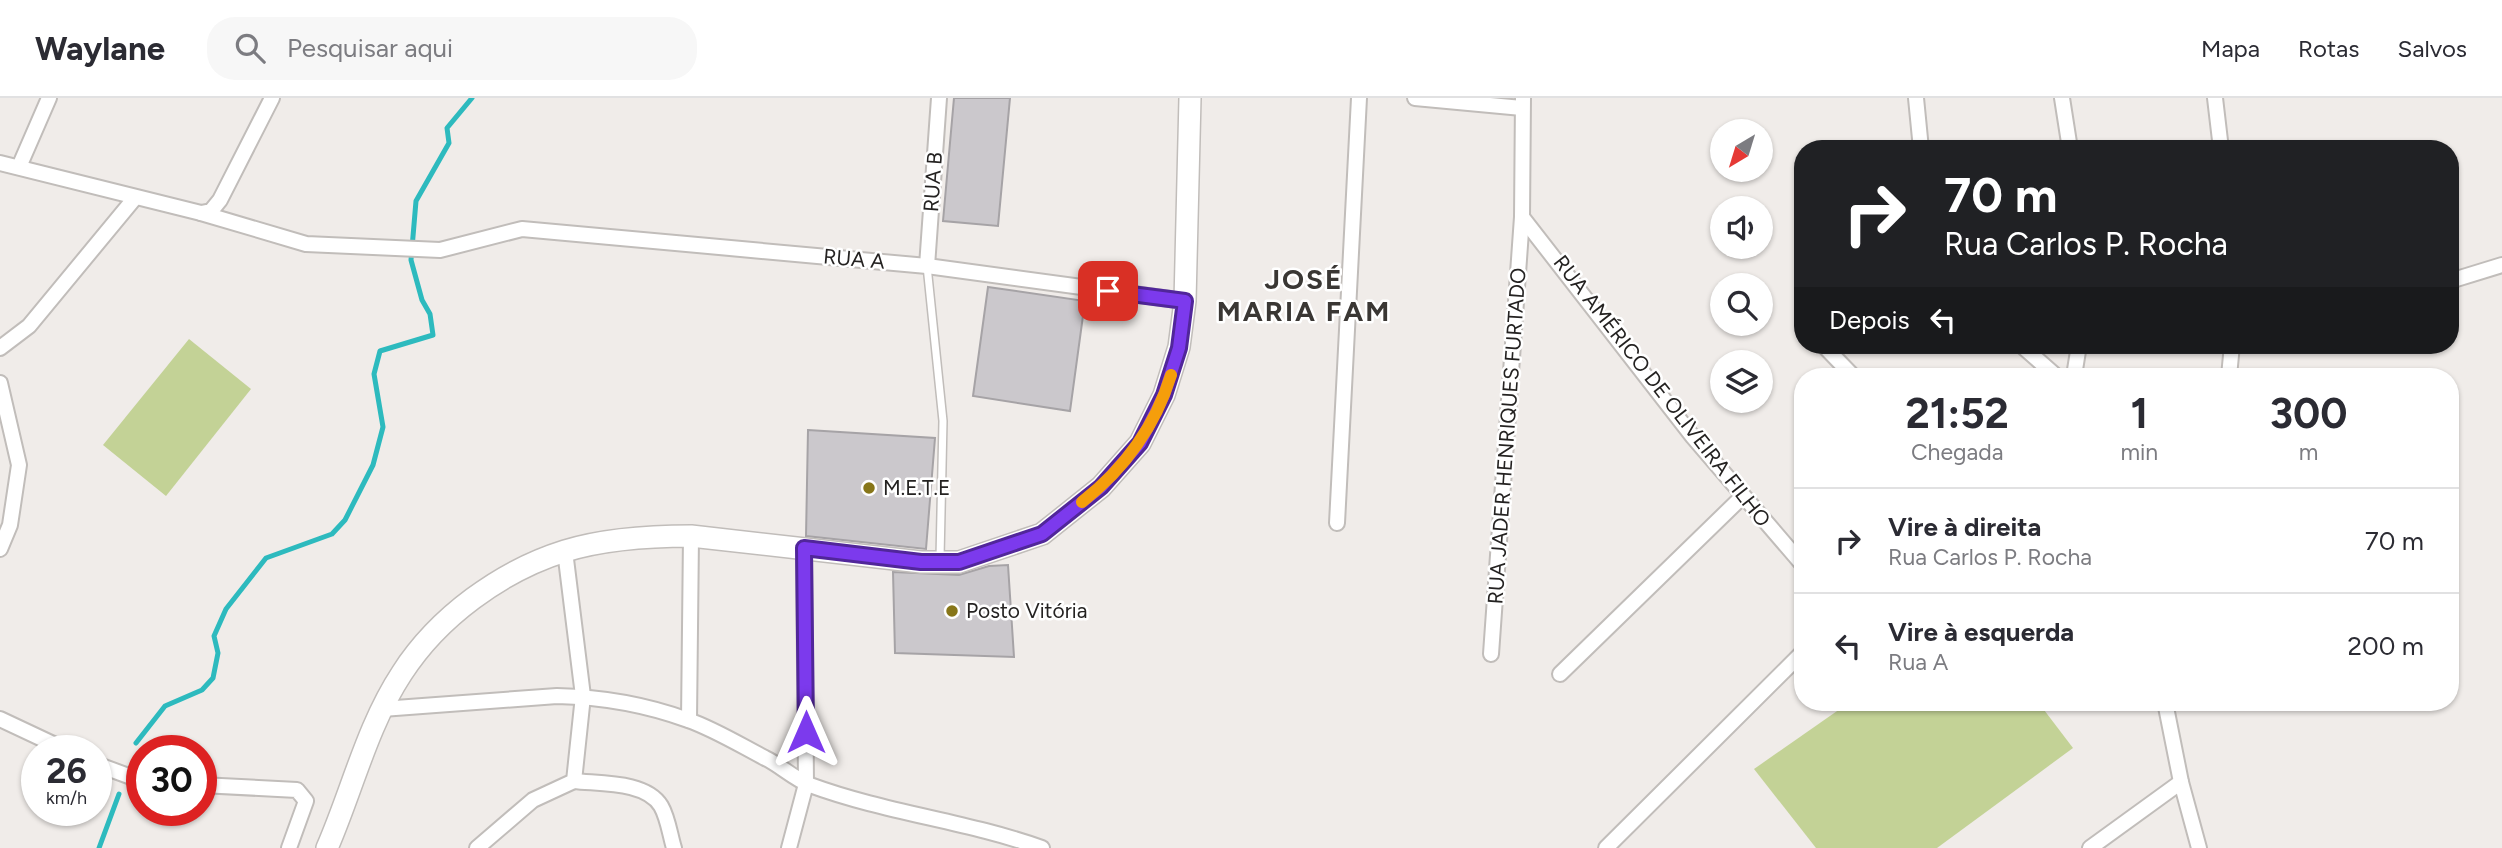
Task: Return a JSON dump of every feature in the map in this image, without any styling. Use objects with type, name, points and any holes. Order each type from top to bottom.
[{"type":"main road","points":[[327,848],[382,709],[401,674],[425,641],[457,610],[515,573],[565,551],[626,540],[691,536],[959,562],[1042,534],[1101,487],[1140,443],[1164,395],[1179,348],[1185,301],[1190,98]]},
{"type":"street","points":[[19,167],[49,98]]},
{"type":"street","points":[[201,213],[211,211],[220,200],[272,98]]},
{"type":"street","name":"RUA B","points":[[926,266],[939,98]]},
{"type":"street","points":[[1337,523],[1359,98]]},
{"type":"street","points":[[1415,98],[1522,103]]},
{"type":"street","points":[[1916,98],[1920,140]]},
{"type":"street","points":[[2062,98],[2069,140]]},
{"type":"street","points":[[2215,98],[2220,140]]},
{"type":"street","name":"RUA JADER HENRIQUES FURTADO","points":[[1491,654],[1522,217],[1522,103]]},
{"type":"street","name":"RUA A","points":[[0,163],[134,199],[201,213],[306,244],[440,250],[522,229],[926,266],[1185,301]]},
{"type":"street","points":[[0,348],[29,326],[134,199]]},
{"type":"street","name":"RUA AMÉRICO DE OLIVEIRA FILHO","points":[[1522,217],[1742,497],[1794,555]]},
{"type":"street","points":[[2459,278],[2502,265]]},
{"type":"street","points":[[1832,354],[1845,368]]},
{"type":"street","points":[[2031,354],[2047,368]]},
{"type":"street","points":[[0,383],[19,465],[10,525],[0,549]]},
{"type":"street","points":[[1560,674],[1742,497]]},
{"type":"street","points":[[689,720],[691,536]]},
{"type":"street","points":[[789,848],[806,784],[804,548]]},
{"type":"street","points":[[565,551],[583,696],[574,781]]},
{"type":"street","points":[[1606,848],[1794,661]]},
{"type":"street","points":[[382,709],[529,696],[583,696],[639,706],[689,720],[777,764],[806,784],[857,801],[1008,836],[1042,848]]},
{"type":"street","points":[[2167,711],[2181,782],[2199,848]]},
{"type":"street","points":[[0,719],[34,735]]},
{"type":"street","points":[[477,848],[533,800],[574,781],[642,790],[654,797],[663,808],[674,848]]},
{"type":"street","points":[[2090,848],[2181,782]]},
{"type":"street","points":[[217,786],[297,790],[306,801],[289,848]]},
{"type":"lane","points":[[926,266],[943,421],[940,562]]},
{"type":"green space","points":[[189,339],[251,389],[166,496],[103,445]]},
{"type":"green space","points":[[1837,711],[2045,711],[2073,748],[1937,848],[1816,848],[1754,769]]},
{"type":"building","points":[[954,98],[1010,98],[998,226],[943,221]]},
{"type":"building","points":[[988,287],[1085,301],[1070,411],[973,396]]},
{"type":"building","name":"M.E.T.E","points":[[808,430],[935,438],[926,549],[806,536]]},
{"type":"building","name":"Posto Vitória","points":[[1008,565],[1014,657],[895,653],[893,572],[959,575],[989,566]]},
{"type":"waterway","points":[[142,735],[165,706],[202,690],[213,678],[218,653],[214,636],[226,609],[266,558],[332,534],[345,520],[373,465],[383,427],[374,374],[380,351],[433,335],[430,314],[422,300],[411,260],[416,201],[449,143],[447,128],[472,98]]},
{"type":"waterway","points":[[99,848],[119,794]]},
{"type":"slow traffic","points":[[1082,502],[1101,487],[1140,443],[1171,375]]},
{"type":"place","name":"M.E.T.E","points":[[869,488]]},
{"type":"place","name":"Posto Vitória","points":[[952,611]]},
{"type":"district","name":"JOSÉ MARIA FAM","points":[[1304,295]]},
{"type":"route","points":[[806,732],[804,548],[921,562],[959,562],[1042,534],[1101,487],[1140,443],[1164,395],[1179,348],[1185,301],[1108,291]]}]
